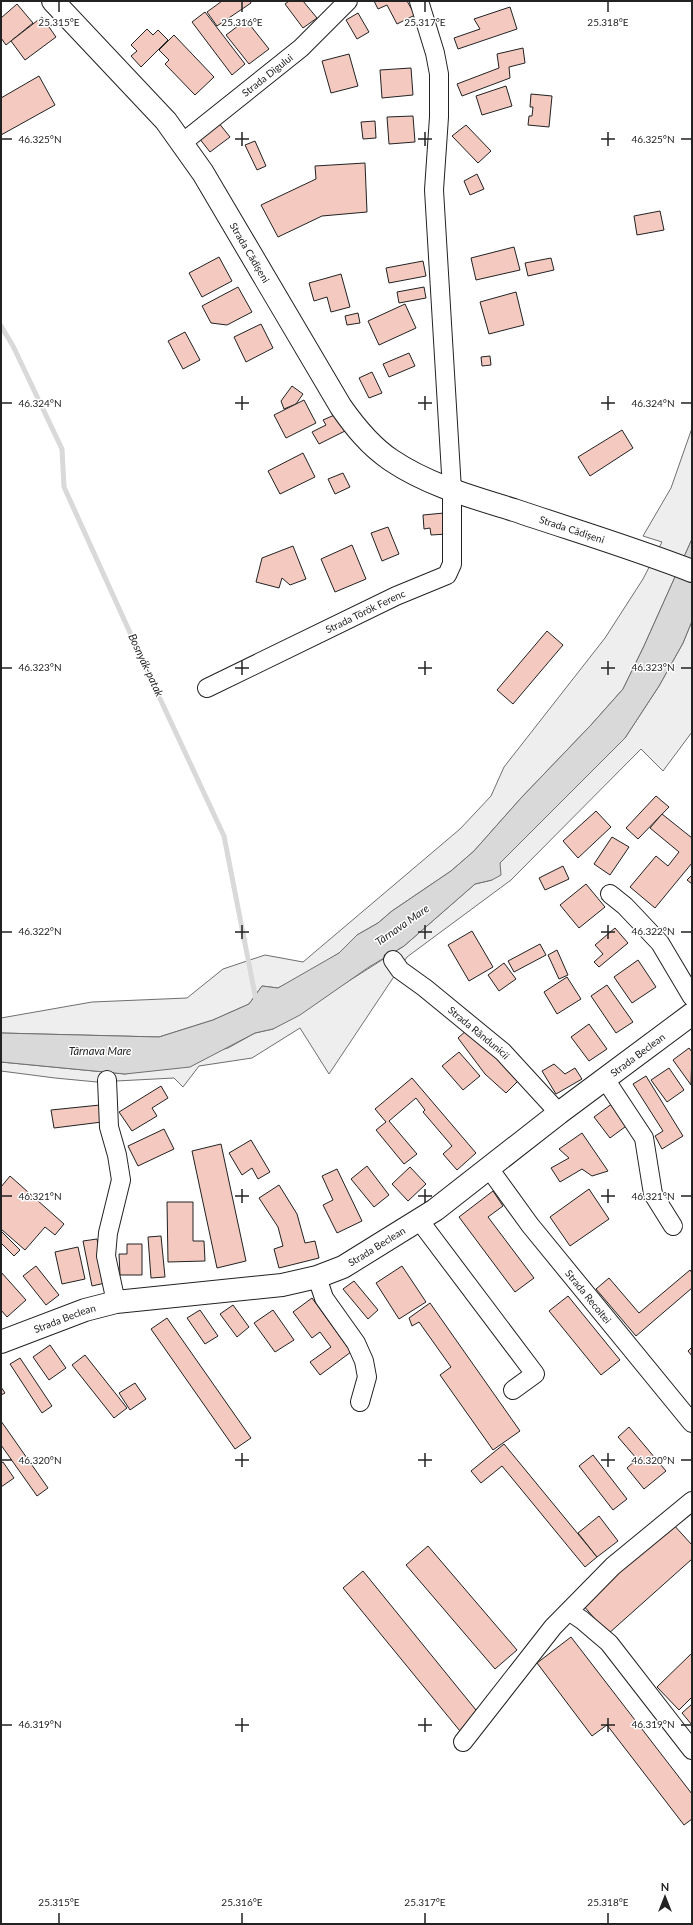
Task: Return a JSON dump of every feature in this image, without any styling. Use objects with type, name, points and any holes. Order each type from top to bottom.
[{"type":"main road","name":"Strada Cădișeni","points":[[53,1],[166,121],[182,143],[203,174],[337,400],[354,424],[377,449],[409,471],[452,490],[658,558],[692,571]]},
{"type":"main road","name":"Strada Beclean","points":[[1,1342],[58,1319],[116,1302],[282,1285],[318,1277],[343,1267],[435,1210],[488,1167],[692,1014]]},
{"type":"street","name":"Strada Digului","points":[[182,143],[301,48],[348,1]]},
{"type":"street","points":[[419,1],[435,53],[438,74],[439,118],[434,190],[452,490]]},
{"type":"street","name":"Strada Török Ferenc","points":[[207,688],[396,596],[448,575],[452,564],[452,490]]},
{"type":"street","points":[[610,894],[625,906],[660,943],[692,997]]},
{"type":"street","name":"Strada Rândunicii","points":[[393,960],[400,970],[425,988],[503,1052],[559,1113]]},
{"type":"street","points":[[605,1079],[644,1138],[653,1194],[673,1226]]},
{"type":"street","points":[[107,1080],[109,1128],[117,1155],[121,1180],[108,1233],[106,1256],[116,1302]]},
{"type":"street","name":"Strada Recoltei","points":[[488,1167],[530,1225],[692,1423]]},
{"type":"street","points":[[419,1220],[535,1374],[513,1390]]},
{"type":"street","points":[[318,1277],[324,1298],[356,1343],[364,1361],[367,1377],[360,1402]]},
{"type":"street","points":[[463,1742],[553,1627],[570,1612],[613,1566],[692,1501]]},
{"type":"street","points":[[570,1612],[582,1620],[609,1643],[692,1750]]},
{"type":"shaded area","points":[[692,428],[692,539],[623,689],[591,725],[521,798],[474,851],[451,871],[392,911],[378,923],[357,935],[339,953],[313,970],[278,988],[262,986],[249,1004],[213,1020],[159,1037],[1,1033],[1,1018],[92,1002],[187,998],[223,969],[265,955],[303,962],[460,829],[491,796],[504,767],[605,638],[643,579],[662,542],[643,536],[671,488]]},
{"type":"shaded area","points":[[692,621],[692,732],[663,771],[641,749],[511,880],[407,957],[329,1074],[300,1028],[252,1058],[199,1066],[183,1087],[174,1078],[97,1082],[1,1071],[1,1062],[125,1074],[228,1048],[255,1033],[273,1029],[404,946],[475,884],[492,880],[500,863],[625,738],[659,686],[683,643]]},
{"type":"water","name":"Târnava Mare","points":[[692,539],[692,621],[683,643],[659,686],[625,738],[500,863],[501,875],[492,880],[475,884],[404,946],[369,967],[300,1015],[273,1029],[255,1033],[190,1067],[125,1074],[1,1062],[1,1033],[159,1037],[213,1020],[249,1004],[262,986],[278,988],[339,953],[357,935],[378,923],[392,911],[451,871],[474,851],[521,798],[591,725],[623,689]]},
{"type":"building","points":[[222,1],[250,1],[251,3],[217,26],[207,12]]},
{"type":"building","points":[[289,1],[303,1],[317,18],[303,28],[285,4]]},
{"type":"building","points":[[374,1],[407,1],[415,15],[397,24],[387,5],[378,9]]},
{"type":"building","points":[[17,4],[33,23],[6,45],[1,38],[1,18]]},
{"type":"building","points":[[510,7],[517,29],[458,49],[454,38],[480,29],[474,19]]},
{"type":"building","points":[[205,12],[245,64],[232,75],[192,22]]},
{"type":"building","points":[[358,13],[369,32],[357,39],[346,20]]},
{"type":"building","points":[[42,17],[56,37],[25,60],[11,41]]},
{"type":"building","points":[[246,20],[269,49],[249,64],[226,35]]},
{"type":"building","points":[[147,29],[153,35],[158,30],[168,40],[141,67],[131,56],[137,51],[131,45]]},
{"type":"building","points":[[174,35],[214,77],[195,95],[165,64],[169,60],[159,50]]},
{"type":"building","points":[[523,48],[525,63],[509,67],[510,78],[462,96],[457,84],[499,68],[497,54]]},
{"type":"building","points":[[349,54],[358,86],[331,93],[322,61]]},
{"type":"building","points":[[411,68],[413,95],[382,98],[380,70]]},
{"type":"building","points":[[39,76],[55,105],[1,135],[1,98]]},
{"type":"building","points":[[506,86],[512,106],[482,115],[476,96]]},
{"type":"building","points":[[531,94],[552,96],[549,127],[528,125],[529,116],[532,116],[533,107],[530,107]]},
{"type":"building","points":[[413,116],[415,142],[389,144],[387,117]]},
{"type":"building","points":[[375,121],[376,138],[363,139],[361,122]]},
{"type":"building","points":[[218,122],[230,137],[210,152],[199,138]]},
{"type":"building","points":[[466,125],[491,151],[478,163],[452,136]]},
{"type":"building","points":[[255,141],[266,166],[257,170],[245,145]]},
{"type":"building","points":[[365,163],[367,212],[322,216],[278,237],[261,205],[316,179],[315,166]]},
{"type":"building","points":[[477,174],[484,189],[470,195],[464,181]]},
{"type":"building","points":[[660,211],[664,230],[637,235],[634,216]]},
{"type":"building","points":[[514,247],[520,270],[476,280],[471,258]]},
{"type":"building","points":[[219,257],[232,281],[202,297],[189,273]]},
{"type":"building","points":[[551,258],[554,270],[528,276],[525,263]]},
{"type":"building","points":[[423,261],[426,276],[389,283],[386,268]]},
{"type":"building","points":[[341,274],[350,307],[331,312],[327,297],[314,301],[309,283]]},
{"type":"building","points":[[238,287],[252,312],[227,325],[211,323],[202,306]]},
{"type":"building","points":[[424,287],[426,298],[399,303],[397,292]]},
{"type":"building","points":[[516,292],[524,325],[489,334],[480,302]]},
{"type":"building","points":[[405,304],[416,328],[379,345],[368,321]]},
{"type":"building","points":[[358,313],[360,323],[347,325],[345,316]]},
{"type":"building","points":[[261,324],[273,348],[246,362],[234,337]]},
{"type":"building","points":[[185,332],[200,360],[183,369],[168,341]]},
{"type":"building","points":[[409,353],[415,366],[389,377],[383,364]]},
{"type":"building","points":[[490,356],[491,365],[482,366],[481,357]]},
{"type":"building","points":[[372,372],[382,393],[369,398],[359,378]]},
{"type":"building","points":[[292,386],[303,394],[296,404],[284,409],[281,401]]},
{"type":"building","points":[[304,400],[316,423],[286,438],[274,415]]},
{"type":"building","points":[[339,413],[347,430],[319,444],[312,432],[326,425],[323,420]]},
{"type":"building","points":[[622,430],[633,448],[590,476],[578,457]]},
{"type":"building","points":[[303,453],[315,477],[280,494],[268,471]]},
{"type":"building","points":[[343,473],[350,487],[335,494],[328,479]]},
{"type":"building","points":[[444,513],[447,534],[431,535],[430,528],[424,529],[423,515]]},
{"type":"building","points":[[388,527],[399,554],[382,561],[371,533]]},
{"type":"building","points":[[352,545],[366,579],[335,592],[321,559]]},
{"type":"building","points":[[293,546],[306,579],[290,585],[282,578],[279,588],[256,582],[262,558]]},
{"type":"building","points":[[547,631],[563,645],[513,704],[497,690]]},
{"type":"building","points":[[656,796],[669,807],[638,839],[626,828]]},
{"type":"building","points":[[596,811],[611,827],[578,858],[563,841]]},
{"type":"building","points":[[662,814],[692,838],[692,863],[655,908],[630,887],[656,856],[668,866],[679,852],[650,828]]},
{"type":"building","points":[[612,837],[629,847],[610,875],[594,864]]},
{"type":"building","points":[[563,866],[569,879],[545,890],[539,878]]},
{"type":"building","points":[[692,875],[692,884],[687,880]]},
{"type":"building","points":[[586,884],[605,907],[579,928],[560,905]]},
{"type":"building","points":[[615,928],[628,943],[599,967],[594,962],[603,954],[595,945]]},
{"type":"building","points":[[472,931],[493,967],[469,981],[448,945]]},
{"type":"building","points":[[540,944],[546,955],[514,972],[508,961]]},
{"type":"building","points":[[557,950],[568,975],[559,979],[548,955]]},
{"type":"building","points":[[638,960],[656,987],[632,1003],[614,977]]},
{"type":"building","points":[[504,963],[516,979],[499,991],[488,975]]},
{"type":"building","points":[[567,977],[581,999],[557,1014],[544,992]]},
{"type":"building","points":[[607,985],[633,1022],[616,1033],[591,996]]},
{"type":"building","points":[[589,1024],[607,1049],[589,1061],[571,1037]]},
{"type":"building","points":[[468,1029],[520,1079],[506,1093],[485,1074],[458,1038]]},
{"type":"building","points":[[689,1048],[692,1052],[691,1085],[673,1060]]},
{"type":"building","points":[[459,1052],[480,1076],[463,1090],[442,1066]]},
{"type":"building","points":[[554,1064],[565,1074],[575,1068],[582,1079],[556,1094],[542,1071]]},
{"type":"building","points":[[669,1068],[684,1090],[667,1102],[651,1080]]},
{"type":"building","points":[[646,1076],[683,1136],[662,1149],[655,1136],[663,1131],[633,1084]]},
{"type":"building","points":[[412,1078],[476,1153],[457,1170],[443,1154],[452,1146],[423,1112],[425,1110],[416,1098],[389,1121],[417,1154],[404,1164],[376,1130],[386,1122],[375,1109]]},
{"type":"building","points":[[161,1086],[168,1098],[152,1108],[157,1116],[132,1131],[119,1112]]},
{"type":"building","points":[[613,1103],[629,1124],[610,1138],[594,1117]]},
{"type":"building","points":[[100,1105],[102,1122],[54,1128],[51,1110]]},
{"type":"building","points":[[164,1129],[174,1149],[138,1166],[128,1146]]},
{"type":"building","points":[[582,1133],[608,1171],[592,1176],[582,1169],[560,1182],[551,1168],[569,1158],[559,1149]]},
{"type":"building","points":[[251,1140],[270,1172],[258,1179],[252,1168],[242,1175],[229,1153]]},
{"type":"building","points":[[221,1144],[246,1261],[217,1268],[192,1151]]},
{"type":"building","points":[[367,1166],[389,1195],[374,1207],[351,1179]]},
{"type":"building","points":[[410,1167],[426,1184],[408,1201],[392,1184]]},
{"type":"building","points":[[337,1169],[362,1221],[337,1233],[323,1205],[333,1200],[322,1176]]},
{"type":"building","points":[[10,1176],[64,1224],[55,1235],[45,1227],[25,1250],[1,1229],[1,1187]]},
{"type":"building","points":[[279,1185],[297,1214],[305,1243],[315,1241],[319,1258],[279,1268],[274,1249],[283,1246],[278,1227],[259,1198]]},
{"type":"building","points":[[589,1189],[609,1219],[570,1246],[550,1217]]},
{"type":"building","points":[[493,1191],[503,1206],[488,1217],[534,1278],[515,1292],[459,1217]]},
{"type":"building","points":[[167,1202],[193,1202],[193,1241],[204,1241],[205,1261],[168,1262]]},
{"type":"building","points":[[1,1231],[20,1250],[14,1256],[1,1243]]},
{"type":"building","points":[[161,1236],[165,1277],[151,1278],[148,1237]]},
{"type":"building","points":[[97,1239],[105,1283],[92,1286],[83,1241]]},
{"type":"building","points":[[127,1244],[142,1244],[142,1275],[120,1275],[119,1254],[127,1254]]},
{"type":"building","points":[[78,1247],[85,1279],[62,1284],[55,1252]]},
{"type":"building","points":[[36,1266],[59,1295],[46,1305],[23,1276]]},
{"type":"building","points":[[402,1266],[426,1302],[399,1319],[376,1283]]},
{"type":"building","points":[[690,1270],[692,1273],[692,1288],[636,1336],[596,1289],[609,1278],[639,1313]]},
{"type":"building","points":[[1,1272],[26,1300],[7,1317],[1,1310]]},
{"type":"building","points":[[354,1281],[378,1310],[368,1319],[343,1289]]},
{"type":"building","points":[[568,1296],[620,1360],[601,1375],[549,1311]]},
{"type":"building","points":[[312,1298],[351,1352],[320,1375],[310,1362],[331,1347],[320,1332],[312,1338],[293,1312]]},
{"type":"building","points":[[430,1303],[520,1431],[493,1450],[440,1375],[451,1367],[419,1322],[412,1326],[409,1318]]},
{"type":"building","points":[[233,1305],[249,1327],[237,1337],[220,1314]]},
{"type":"building","points":[[200,1310],[218,1336],[205,1344],[187,1318]]},
{"type":"building","points":[[273,1310],[294,1340],[275,1352],[254,1323]]},
{"type":"building","points":[[167,1318],[251,1438],[235,1449],[151,1329]]},
{"type":"building","points":[[50,1345],[66,1368],[49,1380],[33,1357]]},
{"type":"building","points":[[692,1347],[692,1356],[688,1351]]},
{"type":"building","points":[[85,1355],[127,1408],[114,1418],[72,1365]]},
{"type":"building","points":[[20,1358],[52,1406],[42,1413],[10,1364]]},
{"type":"building","points":[[135,1383],[146,1399],[130,1410],[119,1393]]},
{"type":"building","points":[[1,1387],[5,1393],[1,1395]]},
{"type":"building","points":[[1,1421],[48,1488],[37,1496],[1,1445]]},
{"type":"building","points":[[629,1427],[666,1471],[644,1489],[627,1468],[637,1459],[618,1437]]},
{"type":"building","points":[[504,1444],[597,1557],[585,1567],[502,1466],[481,1483],[471,1471]]},
{"type":"building","points":[[593,1455],[627,1499],[613,1510],[579,1466]]},
{"type":"building","points":[[3,1462],[14,1478],[1,1487],[1,1463]]},
{"type":"building","points":[[599,1516],[618,1541],[597,1557],[578,1533]]},
{"type":"building","points":[[672,1523],[692,1545],[692,1559],[608,1634],[582,1604]]},
{"type":"building","points":[[428,1546],[517,1650],[495,1669],[406,1565]]},
{"type":"building","points":[[363,1571],[480,1715],[460,1731],[343,1588]]},
{"type":"building","points":[[571,1637],[692,1794],[692,1819],[684,1825],[607,1725],[592,1736],[537,1663]]},
{"type":"building","points":[[692,1653],[692,1697],[679,1710],[657,1687]]},
{"type":"building","points":[[692,1704],[692,1725],[682,1713]]},
{"type":"waterway","name":"Bosnyák-patak","points":[[1,326],[13,346],[62,449],[64,487],[224,836],[256,1000]]}]
